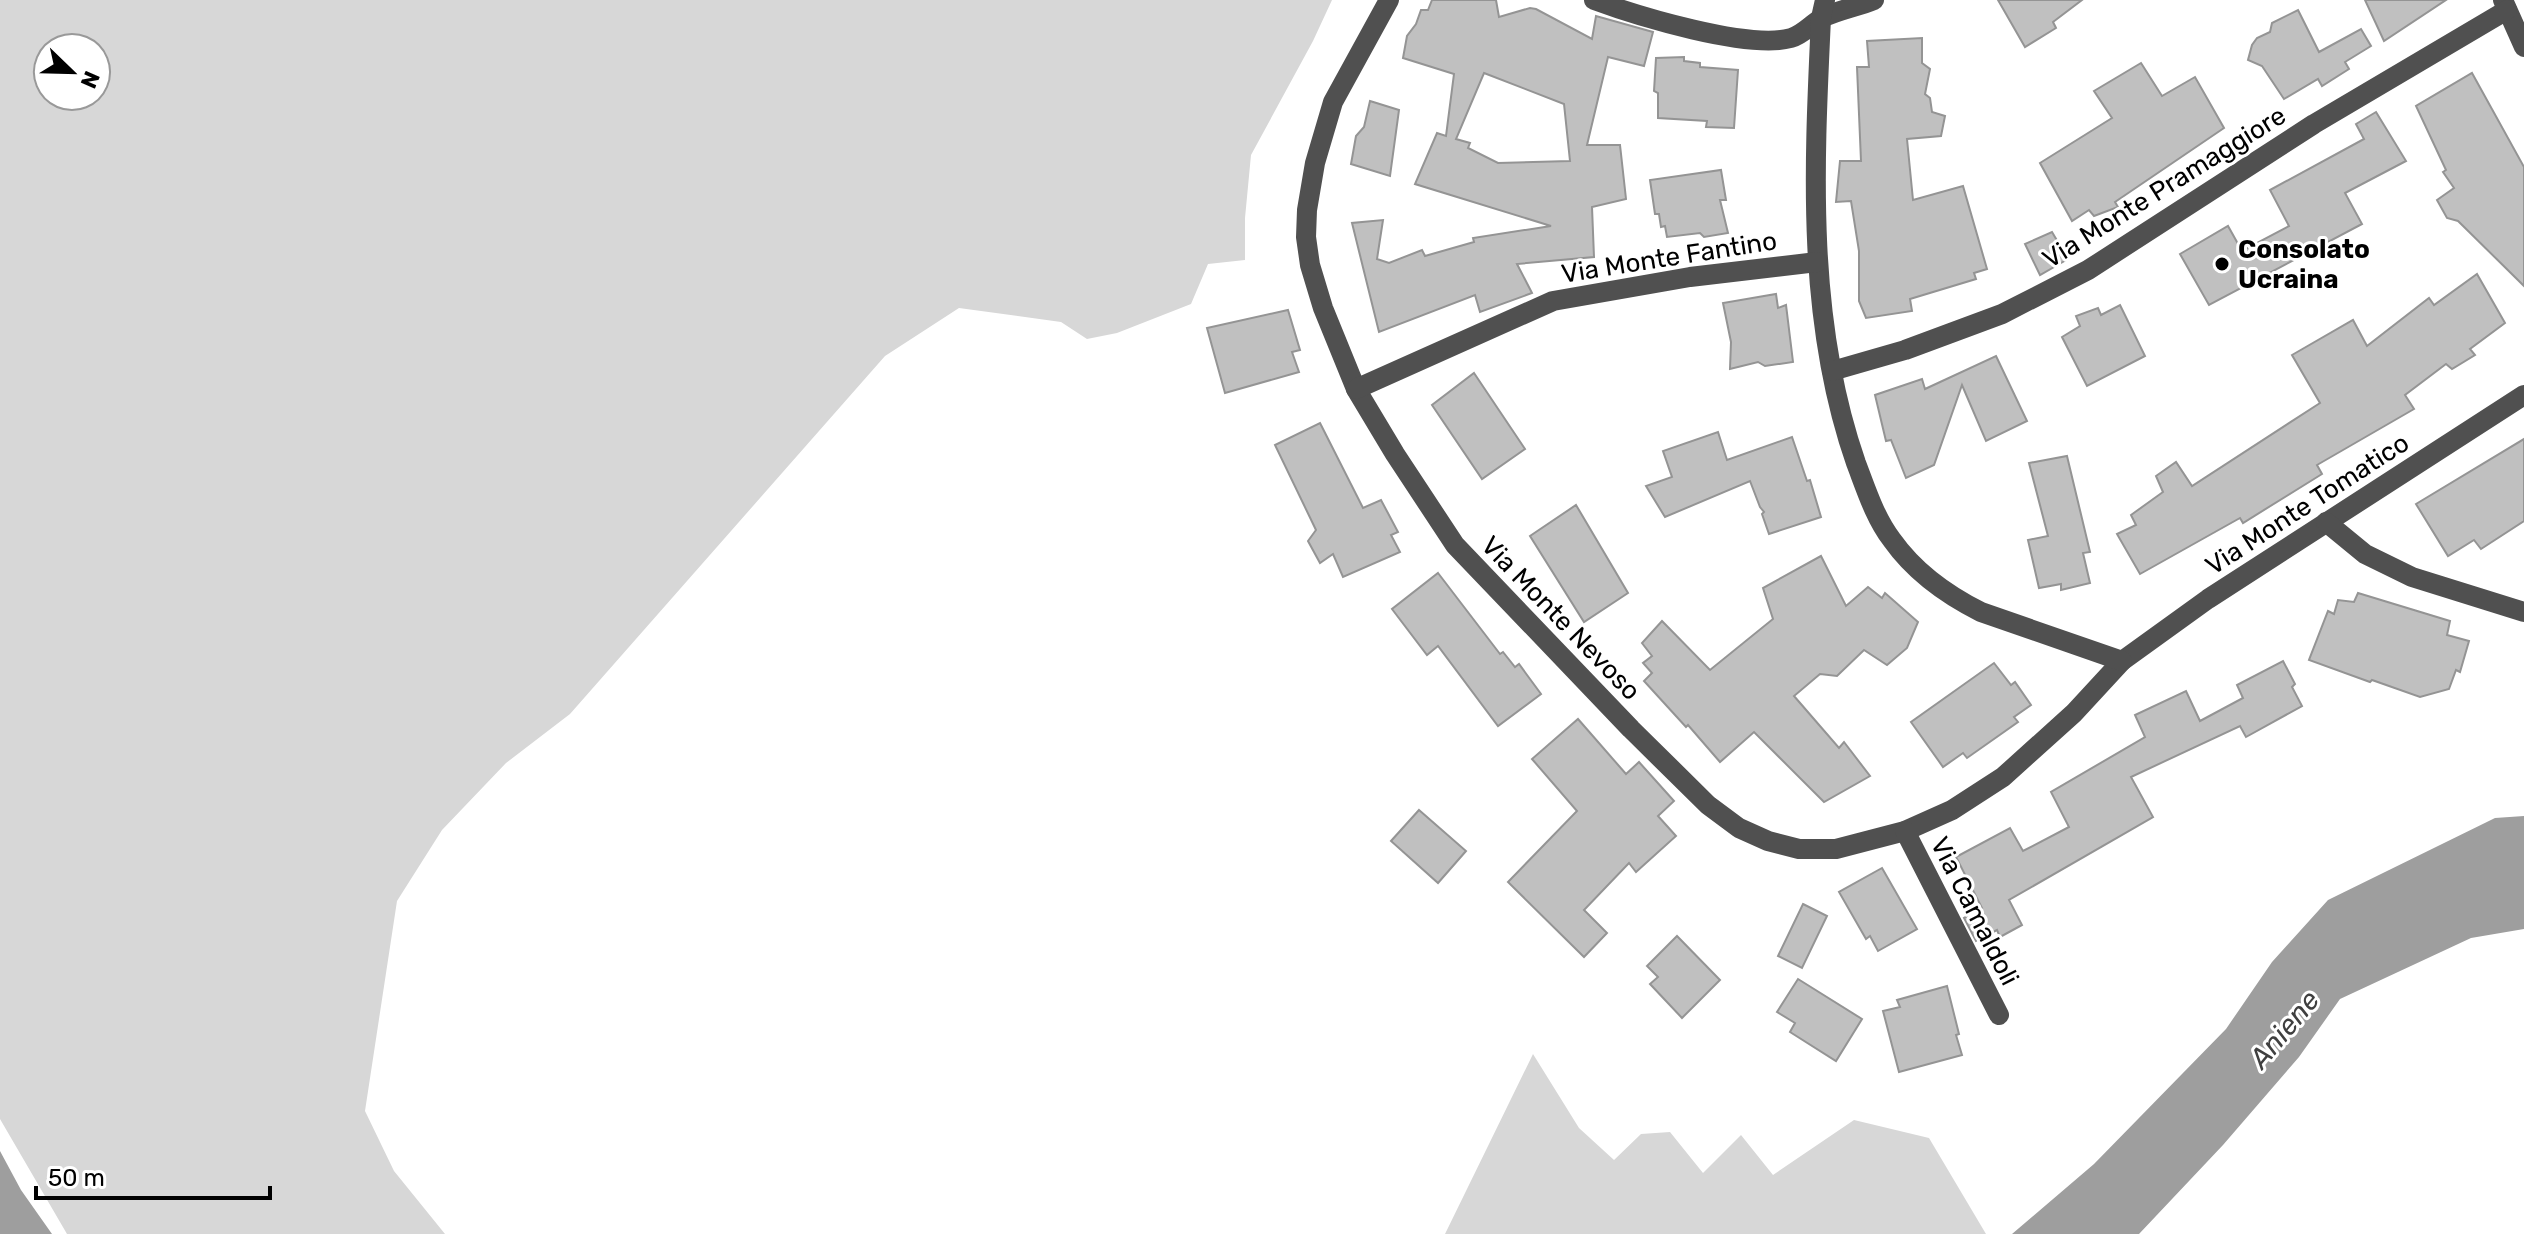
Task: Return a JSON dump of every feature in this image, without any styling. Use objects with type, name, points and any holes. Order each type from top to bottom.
[{"type":"street","name":"Via Monte Nevoso","points":[[1389,0],[1333,102],[1309,185],[1306,237],[1310,265],[1323,308],[1356,389],[1455,545],[1631,729],[1722,817],[1753,835],[1799,849],[1824,851],[1905,831],[1952,810],[2003,777],[2074,713],[2122,661]]},
{"type":"street","points":[[1594,0],[1673,23],[1756,40],[1790,38],[1800,34],[1823,9],[1874,0]]},
{"type":"street","points":[[2505,5],[2524,47]]},
{"type":"street","name":"Via Monte Pramaggiore","points":[[1832,371],[1905,350],[2002,314],[2088,270],[2505,5]]},
{"type":"street","points":[[1823,9],[1815,157],[1817,262],[1832,371],[1847,435],[1863,483],[1883,526],[1905,557],[1940,587],[1981,612],[2122,661]]},
{"type":"street","name":"Via Monte Fantino","points":[[1356,389],[1553,301],[1690,277],[1817,262]]},
{"type":"street","name":"Via Monte Tomatico","points":[[2122,661],[2208,599],[2524,395]]},
{"type":"street","points":[[2326,522],[2365,554],[2412,577],[2524,612]]},
{"type":"street","name":"Via Camaldoli","points":[[1905,831],[1999,1015]]},
{"type":"shaded area","points":[[0,0],[1332,0],[1251,155],[1245,260],[1208,264],[1191,304],[1117,333],[1087,339],[1061,322],[959,308],[885,356],[570,714],[506,763],[442,830],[397,901],[365,1111],[394,1171],[445,1234],[67,1234],[0,1119]]},
{"type":"shaded area","points":[[1533,1054],[1579,1128],[1614,1160],[1641,1134],[1670,1132],[1703,1173],[1741,1135],[1773,1175],[1854,1120],[1929,1138],[1986,1234],[1445,1234]]},
{"type":"water","name":"Aniene","points":[[2524,816],[2524,929],[2471,938],[2340,999],[2299,1057],[2223,1145],[2139,1234],[2012,1234],[2094,1164],[2226,1029],[2272,962],[2328,900],[2495,818]]},
{"type":"water","points":[[0,1151],[21,1190],[52,1234],[0,1234]]},
{"type":"building","points":[[1432,0],[1496,0],[1499,17],[1536,9],[1592,39],[1596,16],[1653,32],[1644,66],[1608,57],[1587,145],[1620,145],[1626,199],[1592,207],[1594,257],[1517,264],[1532,293],[1480,312],[1475,295],[1379,332],[1352,223],[1383,220],[1377,259],[1389,263],[1422,250],[1425,256],[1474,242],[1473,238],[1551,226],[1415,184],[1437,133],[1446,136],[1454,74],[1403,58],[1407,36],[1421,10],[1428,10]],"holes":[[[1484,73],[1564,104],[1570,161],[1498,163],[1468,148],[1470,143],[1456,139]]]},
{"type":"building","points":[[1998,0],[2082,0],[2053,22],[2056,28],[2025,47]]},
{"type":"building","points":[[2365,0],[2446,0],[2384,41]]},
{"type":"building","points":[[2298,10],[2319,52],[2361,29],[2371,46],[2345,62],[2349,69],[2322,86],[2318,79],[2284,99],[2262,66],[2248,60],[2252,45],[2257,38],[2270,32],[2272,23]]},
{"type":"building","points":[[1922,38],[1922,63],[1930,69],[1925,94],[1930,98],[1932,112],[1945,116],[1941,136],[1907,139],[1913,200],[1963,186],[1987,269],[1974,273],[1976,279],[1910,299],[1912,311],[1866,318],[1859,301],[1859,251],[1851,201],[1836,202],[1840,161],[1861,161],[1857,67],[1869,67],[1867,41]]},
{"type":"building","points":[[1684,57],[1684,61],[1700,63],[1700,67],[1738,70],[1734,128],[1706,127],[1707,121],[1658,118],[1658,93],[1654,91],[1656,58]]},
{"type":"building","points":[[2141,63],[2162,96],[2195,77],[2224,128],[2115,202],[2118,207],[2094,216],[2089,210],[2072,221],[2040,163],[2112,118],[2094,91]]},
{"type":"building","points":[[2472,73],[2524,167],[2524,286],[2458,221],[2447,218],[2437,200],[2454,188],[2443,172],[2446,170],[2416,106]]},
{"type":"building","points":[[1370,101],[1399,110],[1390,176],[1351,164],[1356,136],[1364,127]]},
{"type":"building","points":[[2376,112],[2406,161],[2345,193],[2362,224],[2209,305],[2180,254],[2228,226],[2242,251],[2289,226],[2270,190],[2364,139],[2356,124]]},
{"type":"building","points":[[1721,170],[1726,200],[1720,200],[1728,233],[1704,237],[1700,233],[1667,237],[1659,214],[1655,214],[1650,180]]},
{"type":"building","points":[[2052,232],[2068,259],[2040,275],[2025,244]]},
{"type":"building","points":[[2477,274],[2505,323],[2470,349],[2475,355],[2452,369],[2446,364],[2405,395],[2414,409],[2317,465],[2322,474],[2243,523],[2240,518],[2140,574],[2117,534],[2136,525],[2131,515],[2163,492],[2156,476],[2176,462],[2192,486],[2320,403],[2292,355],[2353,320],[2367,346],[2429,298],[2434,305]]},
{"type":"building","points":[[1776,294],[1778,308],[1786,305],[1793,362],[1765,366],[1758,362],[1730,369],[1731,342],[1723,303]]},
{"type":"building","points":[[2120,305],[2145,356],[2087,386],[2062,337],[2080,326],[2076,316],[2098,308],[2101,315]]},
{"type":"building","points":[[1288,310],[1300,350],[1292,352],[1299,372],[1225,393],[1207,328]]},
{"type":"building","points":[[1996,356],[2027,421],[1986,441],[1962,385],[1934,465],[1906,478],[1891,440],[1886,441],[1875,395],[1922,379],[1925,389]]},
{"type":"building","points":[[1474,373],[1525,449],[1482,479],[1432,405]]},
{"type":"building","points":[[1320,423],[1363,508],[1381,500],[1398,532],[1391,535],[1400,552],[1343,577],[1333,554],[1320,563],[1308,541],[1316,530],[1275,445]]},
{"type":"building","points":[[1718,432],[1727,460],[1792,437],[1821,517],[1769,534],[1764,512],[1750,481],[1665,517],[1646,486],[1672,477],[1663,451]]},
{"type":"building","points":[[2524,439],[2524,521],[2481,549],[2474,540],[2448,556],[2416,504]]},
{"type":"building","points":[[2067,456],[2090,552],[2083,553],[2090,583],[2061,590],[2061,584],[2039,588],[2028,540],[2048,536],[2029,463]]},
{"type":"building","points":[[1576,505],[1628,593],[1584,622],[1530,536]]},
{"type":"building","points":[[1821,556],[1846,606],[1868,587],[1882,598],[1885,593],[1918,622],[1907,648],[1887,665],[1864,650],[1837,676],[1820,674],[1794,696],[1839,748],[1844,742],[1870,776],[1824,802],[1754,732],[1720,762],[1644,681],[1652,673],[1643,663],[1652,656],[1642,643],[1662,621],[1710,670],[1773,619],[1763,588]]},
{"type":"building","points":[[1438,573],[1500,654],[1503,652],[1515,667],[1519,664],[1541,694],[1498,726],[1438,646],[1427,655],[1392,609]]},
{"type":"building","points":[[2358,593],[2450,621],[2447,635],[2469,641],[2460,672],[2456,670],[2449,689],[2420,697],[2309,660],[2328,611],[2334,614],[2338,600],[2354,602]]},
{"type":"building","points":[[2283,661],[2302,706],[2246,737],[2240,726],[2131,777],[2153,817],[2009,900],[2022,925],[2000,937],[1997,930],[1976,941],[1964,918],[1982,908],[1956,857],[2010,828],[2023,851],[2069,827],[2051,792],[2145,737],[2135,715],[2186,691],[2200,721],[2243,698],[2237,685]]},
{"type":"building","points":[[1994,663],[2011,685],[2015,682],[2031,705],[2014,717],[2018,722],[1967,758],[1963,753],[1943,767],[1911,722]]},
{"type":"building","points":[[1578,719],[1626,774],[1639,762],[1674,801],[1658,816],[1676,836],[1636,872],[1629,863],[1584,910],[1607,933],[1584,957],[1508,882],[1577,811],[1532,759]]},
{"type":"building","points":[[1419,810],[1466,851],[1438,883],[1391,841]]},
{"type":"building","points":[[1882,868],[1917,929],[1878,951],[1870,936],[1866,939],[1839,892]]},
{"type":"building","points":[[1803,904],[1827,916],[1802,968],[1778,956]]},
{"type":"building","points":[[1677,936],[1720,980],[1682,1018],[1650,984],[1658,977],[1647,966]]},
{"type":"building","points":[[1798,979],[1862,1019],[1836,1061],[1790,1032],[1795,1023],[1777,1012]]},
{"type":"building","points":[[1947,986],[1962,1055],[1899,1072],[1883,1011],[1900,1007],[1897,1000]]},
{"type":"place","name":"Consolato Ucraina","points":[[2222,264]]}]
